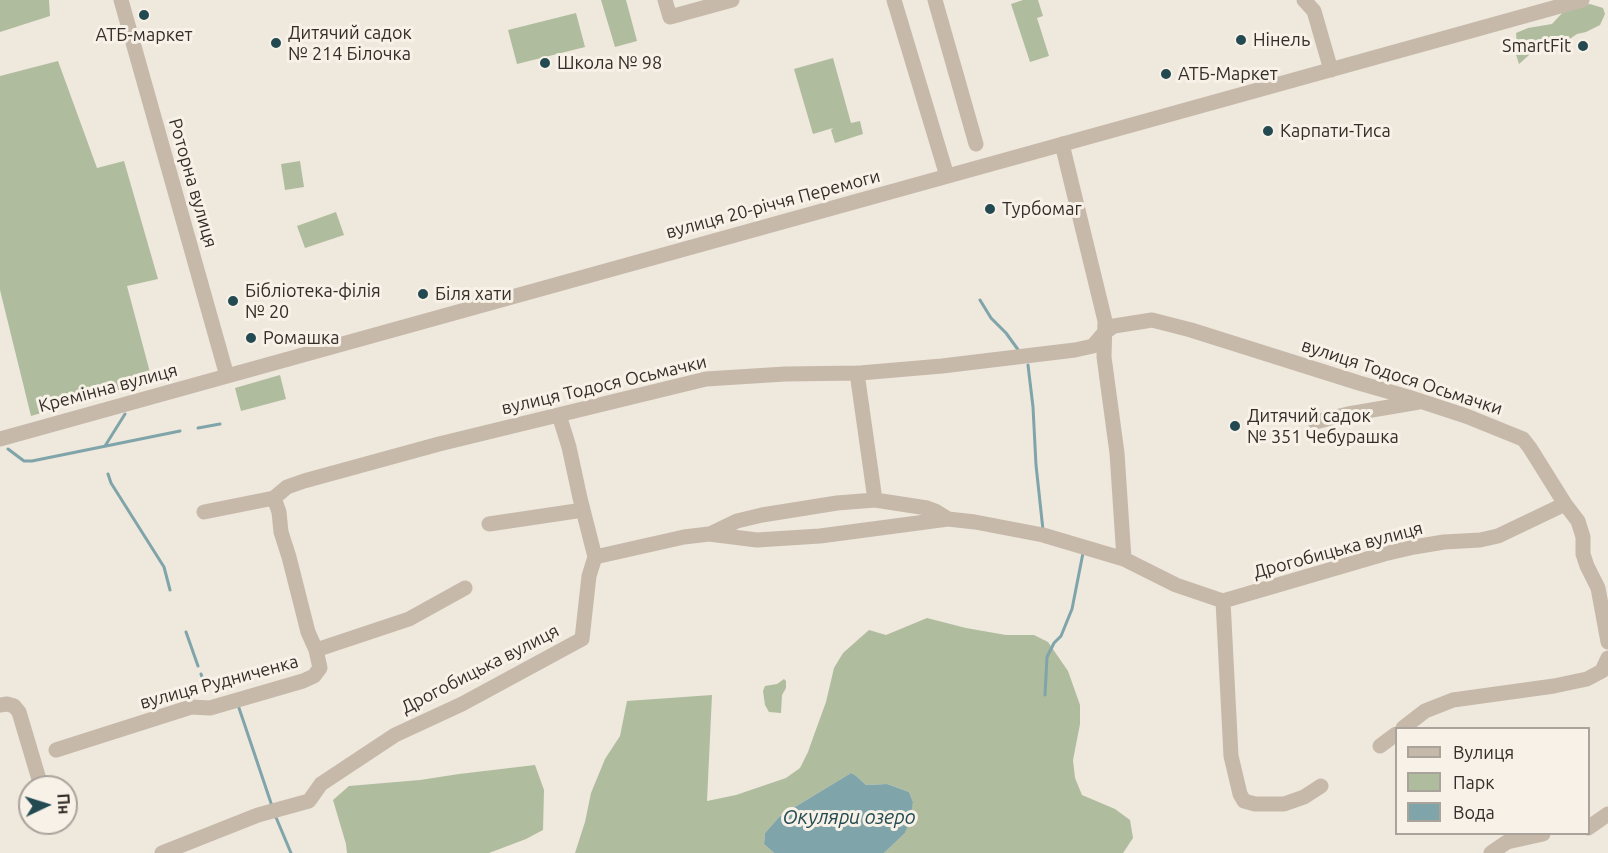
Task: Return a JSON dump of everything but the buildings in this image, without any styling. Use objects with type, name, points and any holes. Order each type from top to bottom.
[{"type":"street","name":"Роторна вулиця","points":[[121,0],[227,376]]},
{"type":"street","points":[[665,0],[670,17],[732,0]]},
{"type":"street","points":[[894,0],[947,176]]},
{"type":"street","points":[[934,0],[976,144]]},
{"type":"street","points":[[1304,0],[1314,11],[1331,70]]},
{"type":"street","name":"вулиця 20-річчя Перемоги","points":[[227,376],[1581,0]]},
{"type":"street","points":[[1062,144],[1105,321],[1104,357],[1117,453],[1124,558]]},
{"type":"street","name":"вулиця Тодося Осьмачки","points":[[274,498],[287,487],[304,481],[439,444],[706,379],[785,374],[856,373],[942,366],[1075,350],[1094,346],[1114,326],[1152,320],[1422,401],[1523,439],[1578,521],[1583,537],[1583,554],[1598,588],[1608,642]]},
{"type":"street","points":[[856,373],[874,500]]},
{"type":"street","name":"Кремінна вулиця","points":[[0,439],[227,376]]},
{"type":"street","points":[[1315,422],[1422,401]]},
{"type":"street","points":[[559,415],[595,556],[709,534],[758,540],[799,538],[948,519],[1044,535],[1124,558],[1176,585],[1223,601],[1231,756],[1240,794],[1244,801],[1255,804],[1284,804],[1304,797],[1321,786]]},
{"type":"street","points":[[204,512],[274,498],[308,632],[316,650]]},
{"type":"street","points":[[709,534],[737,521],[762,515],[837,503],[874,500],[927,508],[948,519]]},
{"type":"street","name":"Дрогобицька вулиця","points":[[1223,601],[1404,550],[1444,542],[1480,540],[1498,536],[1565,504]]},
{"type":"street","points":[[489,524],[583,510]]},
{"type":"street","name":"Дрогобицька вулиця","points":[[162,853],[270,812],[309,801],[321,784],[395,735],[462,704],[582,639],[589,576],[595,556]]},
{"type":"street","name":"вулиця Рудниченка","points":[[56,750],[191,707],[210,708],[303,681],[314,675],[320,668],[316,650],[409,619],[465,588]]},
{"type":"street","points":[[1405,727],[1425,711],[1453,700],[1554,686],[1587,679],[1602,671],[1608,658]]},
{"type":"street","points":[[0,705],[14,706],[20,712],[38,775]]},
{"type":"street","points":[[1380,746],[1395,735]]},
{"type":"street","points":[[1590,827],[1608,814]]},
{"type":"street","points":[[1491,853],[1507,842],[1538,835]]},
{"type":"green space","points":[[0,0],[49,0],[50,16],[0,32]]},
{"type":"green space","points":[[601,0],[626,0],[637,41],[615,47]]},
{"type":"green space","points":[[1023,0],[1038,0],[1043,16],[1037,18],[1049,56],[1030,62],[1011,4]]},
{"type":"green space","points":[[1590,4],[1603,8],[1605,14],[1600,25],[1577,34],[1561,45],[1548,38],[1519,64],[1513,45],[1517,44],[1516,33],[1528,28],[1552,24],[1565,10]]},
{"type":"green space","points":[[576,13],[585,47],[517,64],[508,30]]},
{"type":"green space","points":[[833,58],[851,123],[860,121],[863,134],[835,143],[831,130],[833,128],[813,134],[794,69]]},
{"type":"green space","points":[[58,61],[97,168],[124,161],[158,279],[127,286],[152,380],[31,416],[0,290],[0,76]]},
{"type":"green space","points":[[300,161],[304,187],[285,190],[281,164]]},
{"type":"green space","points":[[336,212],[344,235],[305,248],[297,226]]},
{"type":"green space","points":[[280,375],[286,399],[241,411],[235,388]]},
{"type":"green space","points":[[927,618],[1006,635],[1034,635],[1048,642],[1068,671],[1080,705],[1080,724],[1073,760],[1075,778],[1082,795],[1115,809],[1130,820],[1133,838],[1123,853],[884,853],[905,833],[913,802],[909,792],[887,784],[866,785],[851,773],[780,816],[765,833],[764,844],[774,853],[575,853],[591,793],[605,759],[620,736],[627,701],[712,695],[707,801],[736,795],[786,778],[800,768],[826,702],[834,668],[843,653],[869,630],[886,635]]},
{"type":"green space","points":[[784,679],[786,688],[782,695],[781,713],[769,712],[765,705],[763,691],[765,686],[777,684]]},
{"type":"green space","points":[[535,765],[544,790],[543,830],[526,839],[489,853],[347,853],[333,800],[349,786],[420,780]]},
{"type":"water","name":"Окуляри озеро","points":[[851,773],[866,785],[887,784],[909,792],[913,802],[905,833],[884,853],[774,853],[764,844],[765,833],[780,816]]},
{"type":"waterway","points":[[980,300],[991,318],[1019,351]]},
{"type":"waterway","points":[[1028,365],[1043,530]]},
{"type":"waterway","points":[[105,446],[125,414]]},
{"type":"waterway","points":[[198,428],[220,424]]},
{"type":"waterway","points":[[8,449],[24,461],[32,461],[180,431]]},
{"type":"waterway","points":[[108,474],[111,483],[164,567],[170,590]]},
{"type":"waterway","points":[[1045,695],[1047,657],[1054,643],[1061,636],[1072,609],[1083,553]]},
{"type":"waterway","points":[[186,632],[198,666]]},
{"type":"waterway","points":[[201,674],[206,689]]},
{"type":"waterway","points":[[239,708],[272,806]]},
{"type":"waterway","points":[[275,815],[291,853]]},
{"type":"place","name":"АТБ-маркет","points":[[144,15]]},
{"type":"place","name":"Нінель","points":[[1241,40]]},
{"type":"place","name":"Дитячий садок № 214 Білочка","points":[[276,43]]},
{"type":"place","name":"SmartFit","points":[[1583,46]]},
{"type":"place","name":"Школа № 98","points":[[545,63]]},
{"type":"place","name":"АТБ-Маркет","points":[[1166,74]]},
{"type":"place","name":"Карпати-Тиса","points":[[1268,131]]},
{"type":"place","name":"Турбомаг","points":[[990,209]]},
{"type":"place","name":"Біля хати","points":[[423,294]]},
{"type":"place","name":"Бібліотека-філія № 20","points":[[233,301]]},
{"type":"place","name":"Ромашка","points":[[251,338]]},
{"type":"place","name":"Дитячий садок № 351 Чебурашка","points":[[1235,426]]}]
